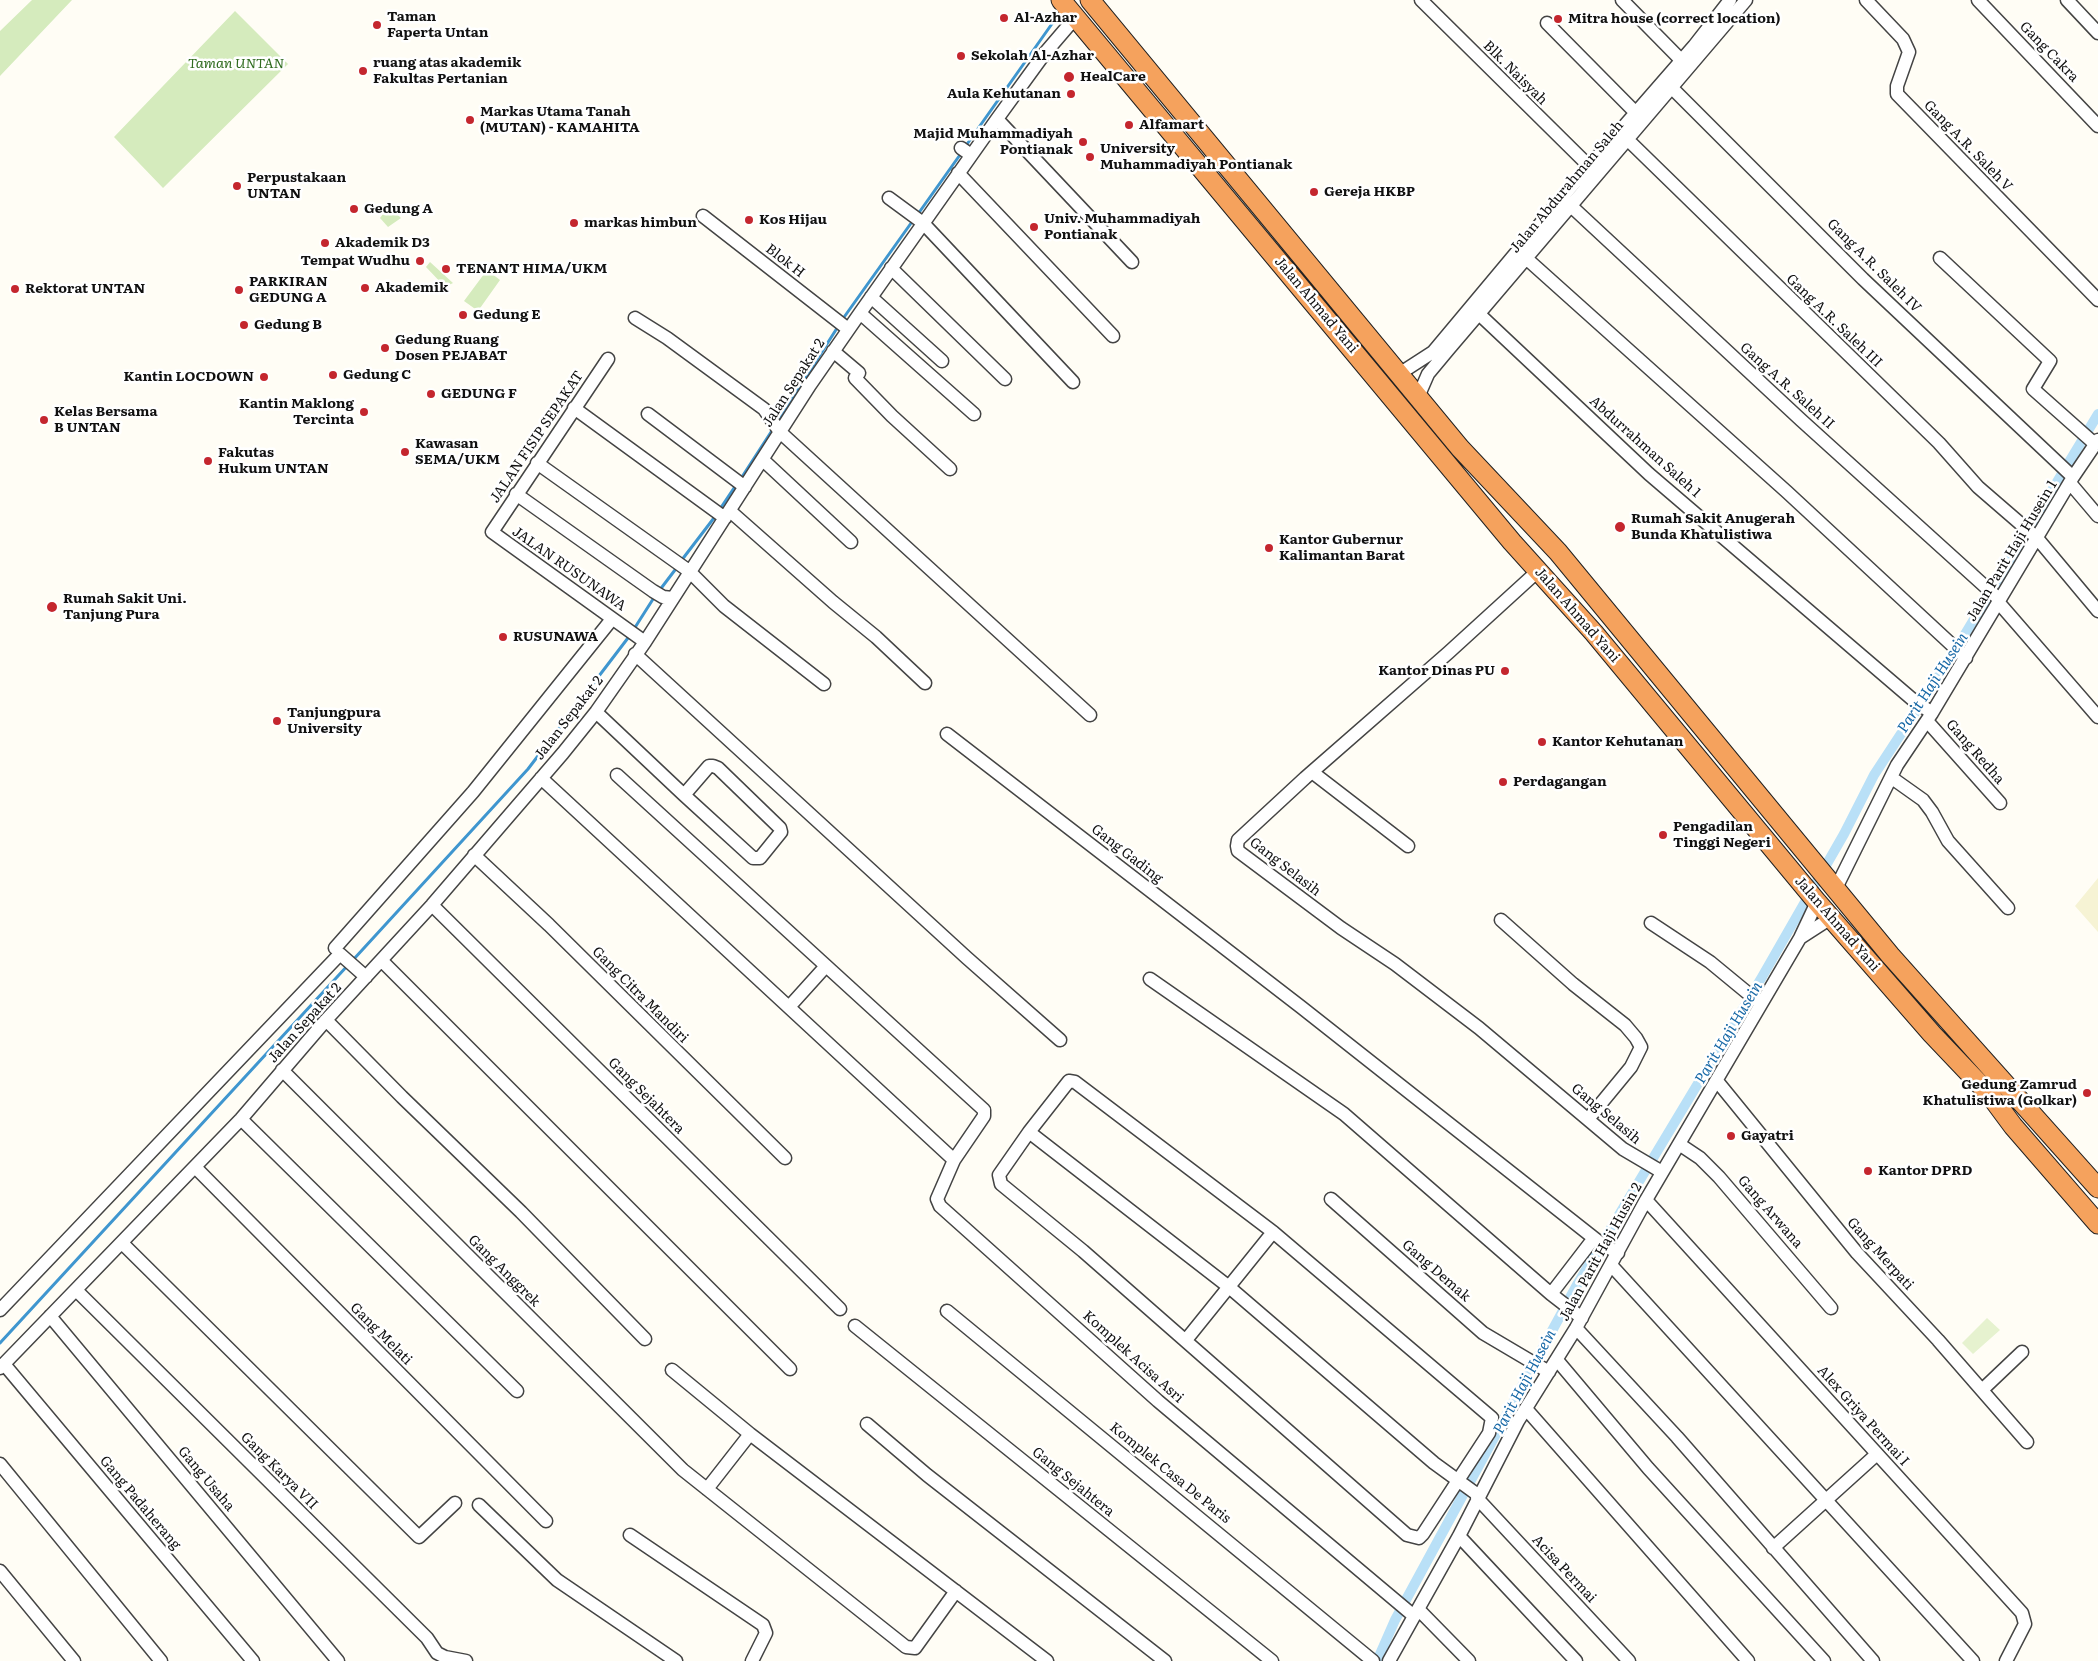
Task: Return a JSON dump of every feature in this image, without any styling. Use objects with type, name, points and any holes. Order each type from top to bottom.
[{"type":"highway","name":"Jalan Ahmad Yani","points":[[1090,0],[1460,448],[1558,552],[1890,955],[2098,1188]]},
{"type":"highway","name":"Jalan Ahmad Yani","points":[[1069,10],[1512,542],[1594,633],[1811,895],[1932,1034],[1990,1095],[2065,1187],[2098,1224]]},
{"type":"highway","points":[[1126,78],[1142,65]]},
{"type":"highway","points":[[1594,633],[1612,617]]},
{"type":"highway","points":[[2065,1187],[2084,1172]]},
{"type":"street","name":"Blk. Naisyah","points":[[1420,0],[1588,166]]},
{"type":"street","points":[[1622,0],[1681,60]]},
{"type":"street","name":"Jalan Abdurahman Saleh","points":[[1418,397],[1428,374],[1466,321],[1588,166],[1681,60],[1697,49],[1746,0]]},
{"type":"street","name":"Gang A.R. Saleh V","points":[[1866,0],[1904,39],[1910,52],[1897,86],[1897,94],[2098,300]]},
{"type":"street","name":"Gang Cakra","points":[[1978,0],[2098,126]]},
{"type":"street","points":[[2067,0],[2098,33]]},
{"type":"street","name":"Jalan Abdurahman Saleh","points":[[1399,374],[1433,352],[1466,321],[1479,314],[1670,87],[1729,1]]},
{"type":"street","name":"Jalan Sepakat 2","points":[[2,1366],[241,1118],[326,1020],[362,973],[382,961],[596,712],[635,654],[637,636],[663,595],[687,569],[740,483],[763,460],[774,424],[833,351],[847,328],[860,313],[891,268],[918,213],[958,173],[967,152],[997,119],[1046,53],[1069,10]]},
{"type":"street","points":[[1547,23],[1635,112]]},
{"type":"street","name":"Gang A.R. Saleh IV","points":[[1670,87],[1863,280],[2058,464],[2071,478],[2098,516]]},
{"type":"street","points":[[997,119],[1132,262]]},
{"type":"street","name":"Gang A.R. Saleh III","points":[[1627,138],[1939,444],[1978,486],[2034,536],[2098,611]]},
{"type":"street","points":[[958,173],[1113,336]]},
{"type":"street","points":[[889,198],[918,213],[1073,382]]},
{"type":"street","name":"Gang A.R. Saleh II","points":[[1571,206],[1998,600],[2098,717]]},
{"type":"street","name":"Blok H","points":[[703,216],[847,328]]},
{"type":"street","points":[[1940,258],[2050,361],[2033,389],[2079,430],[2095,441]]},
{"type":"street","points":[[1527,259],[1787,492],[1959,652]]},
{"type":"street","points":[[891,268],[1005,379]]},
{"type":"street","points":[[871,297],[942,361]]},
{"type":"street","points":[[860,313],[974,414]]},
{"type":"street","name":"Abdurrahman Saleh 1","points":[[1479,314],[1649,474],[1928,714]]},
{"type":"street","points":[[635,318],[667,338],[764,409],[774,424],[1090,714]]},
{"type":"street","points":[[833,351],[859,373],[854,378],[950,469]]},
{"type":"street","name":"JALAN FISIP SEPAKAT","points":[[492,532],[608,359]]},
{"type":"street","points":[[574,408],[721,513],[834,602],[876,637],[925,683]]},
{"type":"street","points":[[648,414],[740,483]]},
{"type":"street","name":"Jalan Parit Haji Husein 1","points":[[1827,877],[1892,778],[1897,765],[1928,714],[1959,652],[1998,600],[2034,536],[2095,441]]},
{"type":"street","points":[[763,460],[851,542]]},
{"type":"street","points":[[537,463],[656,549],[687,569],[724,606],[824,684]]},
{"type":"street","points":[[516,494],[663,595]]},
{"type":"street","name":"JALAN RUSUNAWA","points":[[492,532],[637,636]]},
{"type":"street","name":"Gang Selasih","points":[[1538,570],[1238,840],[1238,851],[1342,928],[1418,981],[1589,1118],[1623,1149],[1658,1170]]},
{"type":"street","points":[[0,1310],[340,954],[339,952],[473,792],[612,619]]},
{"type":"street","points":[[635,654],[953,945],[1060,1040]]},
{"type":"street","points":[[596,712],[684,795],[753,858],[760,858],[781,832],[780,828],[718,768],[713,766],[710,766],[684,795]]},
{"type":"street","name":"Gang Redha","points":[[1928,714],[2000,804]]},
{"type":"street","name":"Gang Gading","points":[[947,734],[1288,997],[1596,1240],[1614,1251]]},
{"type":"street","points":[[1312,772],[1408,846]]},
{"type":"street","points":[[617,774],[826,966],[789,1007]]},
{"type":"street","points":[[541,778],[954,1160]]},
{"type":"street","points":[[1892,778],[1923,800],[1948,841],[2008,908]]},
{"type":"street","name":"Gang Citra Mandiri","points":[[474,855],[549,925],[785,1158]]},
{"type":"street","name":"Jalan Parit Haji Husin 2","points":[[1389,1661],[1414,1613],[1459,1536],[1477,1496],[1518,1421],[1527,1410],[1546,1370],[1557,1360],[1574,1316],[1611,1265],[1614,1251],[1646,1200],[1658,1170],[1679,1144],[1800,938],[1811,895]]},
{"type":"street","name":"Gang Sejahtera","points":[[432,904],[840,1309]]},
{"type":"street","points":[[1800,938],[1831,918]]},
{"type":"street","points":[[1501,920],[1573,984],[1624,1025],[1641,1047],[1631,1067],[1589,1118]]},
{"type":"street","points":[[1651,923],[1710,962],[1761,1003]]},
{"type":"street","points":[[339,952],[362,973]]},
{"type":"street","points":[[382,961],[790,1369]]},
{"type":"street","name":"Komplek Acisa Asri","points":[[826,966],[984,1110],[984,1116],[954,1160],[937,1200],[940,1206],[1158,1401],[1392,1600],[1414,1613],[1469,1661]]},
{"type":"street","points":[[1150,980],[1344,1114],[1551,1294],[1574,1316],[1773,1548],[1873,1661]]},
{"type":"street","points":[[326,1020],[402,1097],[521,1212],[645,1339]]},
{"type":"street","name":"Gang Anggrek","points":[[282,1070],[683,1470],[906,1647],[916,1648],[956,1590]]},
{"type":"street","name":"Gang Merpati","points":[[1716,1080],[1857,1253],[2027,1442]]},
{"type":"street","points":[[1066,1082],[1075,1082],[1273,1232],[1492,1418],[1489,1433],[1460,1483],[1419,1538],[1412,1538],[1083,1250],[1001,1184],[999,1175],[1066,1082]]},
{"type":"street","points":[[241,1118],[517,1391]]},
{"type":"street","name":"Acisa Permai","points":[[1029,1132],[1229,1287],[1477,1496],[1629,1661]]},
{"type":"street","name":"Gang Arwana","points":[[1679,1144],[1700,1158],[1719,1177],[1831,1308]]},
{"type":"street","name":"Gang Melati","points":[[195,1167],[546,1521]]},
{"type":"street","name":"Gang Demak","points":[[1331,1199],[1483,1333],[1546,1370]]},
{"type":"street","name":"Alex Griya Permai I","points":[[1646,1200],[2022,1613],[2025,1624],[2006,1661]]},
{"type":"street","points":[[1186,1340],[1273,1232]]},
{"type":"street","points":[[1551,1294],[1596,1240]]},
{"type":"street","points":[[122,1243],[419,1537],[455,1504]]},
{"type":"street","points":[[1611,1265],[1973,1661]]},
{"type":"street","name":"Gang Karya VII","points":[[76,1290],[427,1638],[438,1652],[445,1657],[466,1661]]},
{"type":"street","name":"Komplek Casa De Paris","points":[[947,1310],[1212,1526],[1370,1659]]},
{"type":"street","name":"Gang Usaha","points":[[50,1316],[338,1661]]},
{"type":"street","name":"Gang Sejahtera","points":[[855,1326],[1272,1661]]},
{"type":"street","points":[[1982,1390],[2022,1352]]},
{"type":"street","points":[[1557,1360],[1648,1468],[1824,1661]]},
{"type":"street","name":"Gang Padaherang","points":[[2,1366],[253,1661]]},
{"type":"street","points":[[672,1370],[750,1434],[1048,1661]]},
{"type":"street","points":[[1527,1410],[1748,1661]]},
{"type":"street","points":[[868,1424],[927,1474],[1165,1661]]},
{"type":"street","points":[[707,1489],[750,1434]]},
{"type":"street","points":[[1773,1548],[1877,1454]]},
{"type":"street","points":[[0,1464],[161,1661]]},
{"type":"street","points":[[480,1506],[557,1580],[676,1661]]},
{"type":"street","points":[[630,1535],[763,1626],[766,1633],[752,1661]]},
{"type":"street","points":[[1459,1536],[1576,1661]]},
{"type":"street","points":[[0,1571],[74,1661]]},
{"type":"shaded area","points":[[2098,878],[2098,932],[2075,906]]},
{"type":"green space","points":[[32,0],[72,0],[0,76],[0,31]]},
{"type":"green space","name":"Taman UNTAN","points":[[235,11],[288,64],[163,188],[114,137]]},
{"type":"green space","points":[[389,206],[401,218],[388,227],[380,218]]},
{"type":"green space","points":[[430,262],[453,283],[445,287],[426,267]]},
{"type":"green space","points":[[487,270],[500,280],[478,311],[464,301]]},
{"type":"green space","points":[[1987,1318],[2000,1330],[1973,1354],[1962,1343]]},
{"type":"waterway","points":[[965,147],[1061,11]]},
{"type":"waterway","points":[[918,214],[962,152]]},
{"type":"waterway","points":[[842,320],[914,219]]},
{"type":"waterway","points":[[778,421],[839,325]]},
{"type":"waterway","name":"Parit Haji Husein","points":[[1377,1661],[1395,1620],[1578,1283],[1762,977],[1844,834],[1874,775],[1950,659],[2098,414]]},
{"type":"waterway","points":[[740,480],[773,429]]},
{"type":"waterway","points":[[720,509],[736,485]]},
{"type":"waterway","points":[[681,561],[717,514]]},
{"type":"waterway","points":[[659,591],[678,566]]},
{"type":"waterway","points":[[634,629],[655,596]]},
{"type":"waterway","points":[[353,960],[528,769],[631,634]]},
{"type":"waterway","points":[[0,1343],[349,964]]},
{"type":"place","name":"Al-Azhar","points":[[1004,18]]},
{"type":"place","name":"Mitra house (correct location)","points":[[1558,19]]},
{"type":"place","name":"Taman Faperta Untan","points":[[377,25]]},
{"type":"place","name":"Sekolah Al-Azhar","points":[[961,56]]},
{"type":"place","name":"ruang atas akademik Fakultas Pertanian","points":[[363,71]]},
{"type":"place","name":"HealCare","points":[[1069,77]]},
{"type":"place","name":"Aula Kehutanan","points":[[1071,94]]},
{"type":"place","name":"Markas Utama Tanah (MUTAN) - KAMAHITA","points":[[470,120]]},
{"type":"place","name":"Alfamart","points":[[1129,125]]},
{"type":"place","name":"Majid Muhammadiyah Pontianak","points":[[1083,142]]},
{"type":"place","name":"University Muhammadiyah Pontianak","points":[[1090,157]]},
{"type":"place","name":"Perpustakaan UNTAN","points":[[237,186]]},
{"type":"place","name":"Gereja HKBP","points":[[1314,192]]},
{"type":"place","name":"Gedung A","points":[[354,209]]},
{"type":"place","name":"Kos Hijau","points":[[749,220]]},
{"type":"place","name":"markas himbun","points":[[574,223]]},
{"type":"place","name":"Univ. Muhammadiyah Pontianak","points":[[1034,227]]},
{"type":"place","name":"Akademik D3","points":[[325,243]]},
{"type":"place","name":"Tempat Wudhu","points":[[420,261]]},
{"type":"place","name":"TENANT HIMA/UKM","points":[[446,269]]},
{"type":"place","name":"Akademik","points":[[365,288]]},
{"type":"place","name":"Rektorat UNTAN","points":[[15,289]]},
{"type":"place","name":"PARKIRAN GEDUNG A","points":[[239,290]]},
{"type":"place","name":"Gedung E","points":[[463,315]]},
{"type":"place","name":"Gedung B","points":[[244,325]]},
{"type":"place","name":"Gedung Ruang Dosen PEJABAT","points":[[385,348]]},
{"type":"place","name":"Gedung C","points":[[333,375]]},
{"type":"place","name":"Kantin LOCDOWN","points":[[264,377]]},
{"type":"place","name":"GEDUNG F","points":[[431,394]]},
{"type":"place","name":"Kantin Maklong Tercinta","points":[[364,412]]},
{"type":"place","name":"Kelas Bersama B UNTAN","points":[[44,420]]},
{"type":"place","name":"Kawasan SEMA/UKM","points":[[405,452]]},
{"type":"place","name":"Fakutas Hukum UNTAN","points":[[208,461]]},
{"type":"place","name":"Rumah Sakit Anugerah Bunda Khatulistiwa","points":[[1620,527]]},
{"type":"place","name":"Kantor Gubernur Kalimantan Barat","points":[[1269,548]]},
{"type":"place","name":"Rumah Sakit Uni. Tanjung Pura","points":[[52,607]]},
{"type":"place","name":"RUSUNAWA","points":[[503,637]]},
{"type":"place","name":"Kantor Dinas PU","points":[[1505,671]]},
{"type":"place","name":"Tanjungpura University","points":[[277,721]]},
{"type":"place","name":"Kantor Kehutanan","points":[[1542,742]]},
{"type":"place","name":"Perdagangan","points":[[1503,782]]},
{"type":"place","name":"Pengadilan Tinggi Negeri","points":[[1663,835]]},
{"type":"place","name":"Gedung Zamrud Khatulistiwa (Golkar)","points":[[2087,1093]]},
{"type":"place","name":"Gayatri","points":[[1731,1136]]},
{"type":"place","name":"Kantor DPRD","points":[[1868,1171]]}]
